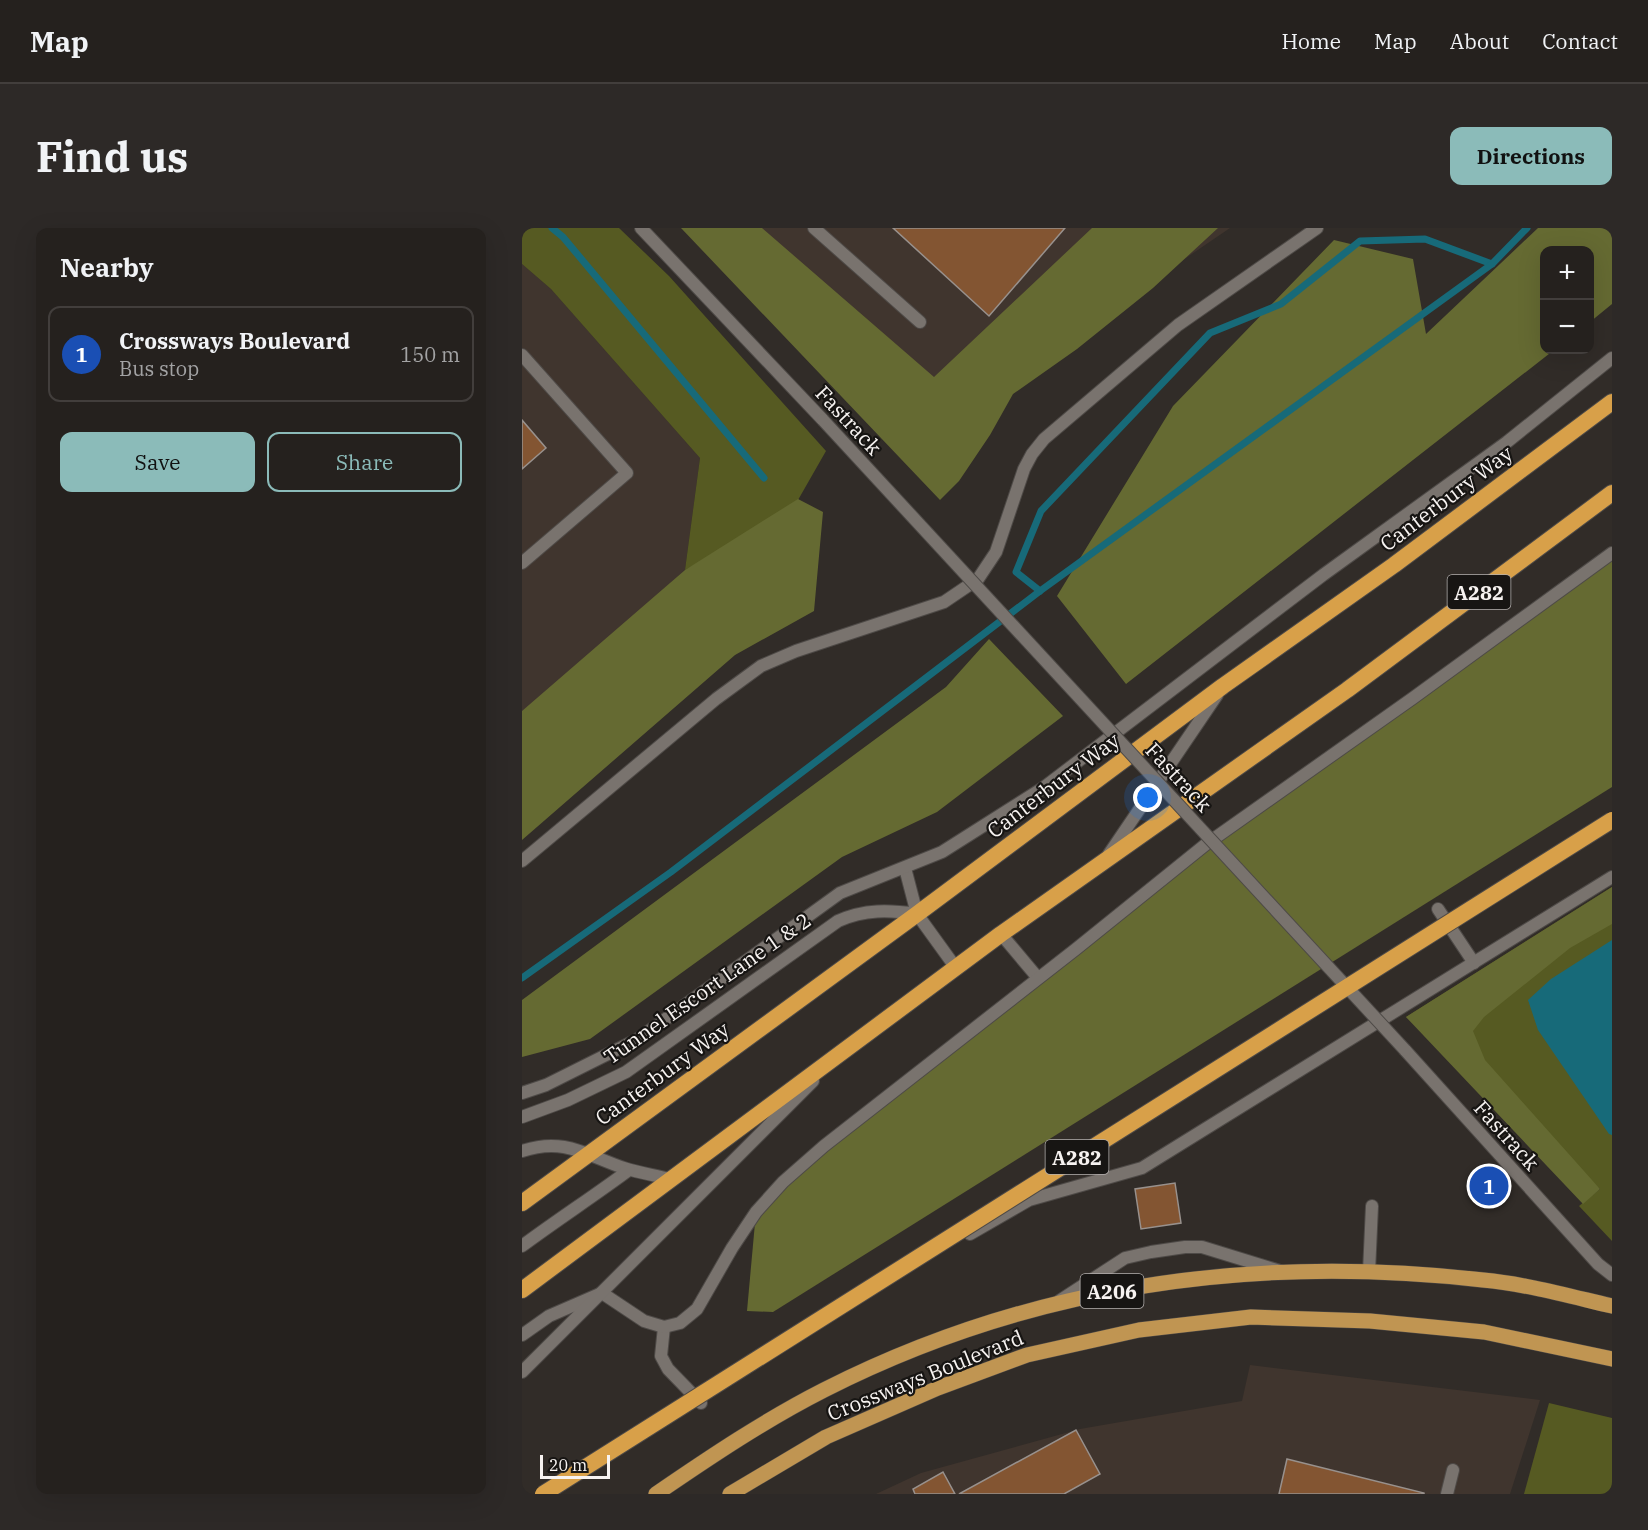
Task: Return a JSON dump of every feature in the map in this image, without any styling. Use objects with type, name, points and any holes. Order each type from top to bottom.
[{"type":"highway","name":"Canterbury Way","points":[[522,1203],[917,914],[1223,686],[1394,565],[1612,402]]},
{"type":"highway","name":"A282","points":[[522,1290],[1001,934],[1347,690],[1612,493]]},
{"type":"highway","name":"A282","points":[[543,1494],[1612,820]]},
{"type":"main road","name":"Crossways Boulevard","points":[[656,1494],[767,1421],[824,1390],[932,1342],[990,1322],[1056,1303],[1114,1290],[1182,1279],[1283,1272],[1369,1272],[1485,1280],[1612,1306]]},
{"type":"main road","name":"Crossways Boulevard","points":[[730,1494],[826,1437],[938,1388],[1027,1355],[1138,1330],[1251,1317],[1370,1322],[1484,1332],[1612,1359]]},
{"type":"lane","name":"Fastrack","points":[[641,228],[823,420],[1405,1050],[1513,1172],[1598,1264],[1612,1275]]},
{"type":"lane","points":[[814,228],[920,322]]},
{"type":"lane","points":[[522,861],[716,699],[761,666],[796,651],[944,602],[978,579],[996,552],[1024,468],[1044,439],[1178,325],[1317,228]]},
{"type":"lane","points":[[522,355],[627,473],[522,563]]},
{"type":"lane","points":[[522,1093],[546,1084],[638,1039],[826,901],[840,893],[942,852],[1042,788],[1323,575],[1507,442],[1612,358]]},
{"type":"lane","points":[[602,1293],[644,1321],[664,1327],[680,1323],[697,1309],[756,1212],[783,1182],[833,1139],[1085,942],[1204,844],[1413,698],[1612,553]]},
{"type":"lane","points":[[1102,863],[1223,686]]},
{"type":"lane","points":[[905,868],[917,914],[956,968]]},
{"type":"lane","points":[[664,1327],[661,1356],[668,1370],[701,1403],[936,1253],[1029,1200],[1142,1168],[1612,877]]},
{"type":"lane","points":[[1438,909],[1474,963]]},
{"type":"lane","name":"Tunnel Escort Lane 1 & 2","points":[[522,1117],[568,1100],[626,1072],[838,921],[850,915],[876,910],[917,914]]},
{"type":"lane","points":[[1001,934],[1038,978]]},
{"type":"lane","points":[[522,1372],[846,1048]]},
{"type":"lane","points":[[522,1151],[549,1145],[576,1148],[629,1170],[670,1179]]},
{"type":"lane","points":[[522,1246],[629,1170]]},
{"type":"lane","points":[[1369,1272],[1372,1206]]},
{"type":"lane","points":[[1056,1303],[1125,1258],[1151,1252],[1202,1247],[1283,1272]]},
{"type":"lane","points":[[522,1335],[549,1316],[602,1293]]},
{"type":"lane","points":[[1447,1494],[1453,1470]]},
{"type":"shaded area","points":[[742,228],[1230,228],[944,423]]},
{"type":"shaded area","points":[[522,264],[551,289],[700,458],[685,570],[522,716]]},
{"type":"shaded area","points":[[1250,1365],[1540,1400],[1510,1494],[876,1494],[921,1473],[1080,1429],[1242,1401]]},
{"type":"green space","points":[[522,228],[619,228],[669,276],[826,451],[790,514],[685,570],[700,458],[551,289],[522,264]]},
{"type":"green space","points":[[681,228],[762,228],[934,377],[1092,228],[1218,228],[1153,288],[1077,349],[1013,394],[990,435],[959,481],[940,500]]},
{"type":"green space","points":[[1538,228],[1612,228],[1612,304],[1594,319],[1594,246],[1540,246],[1540,354],[1549,354],[1126,684],[1057,596],[1173,406],[1334,240],[1413,259],[1426,334]]},
{"type":"green space","points":[[798,499],[823,512],[814,611],[735,655],[522,840],[522,711],[685,570]]},
{"type":"green space","points":[[1612,553],[1612,787],[773,1312],[747,1311],[756,1212],[783,1182],[1184,862]]},
{"type":"green space","points":[[989,639],[1063,716],[937,812],[842,857],[590,1039],[522,1057],[522,1000],[946,687]]},
{"type":"green space","points":[[1612,887],[1612,1241],[1579,1206],[1600,1189],[1406,1017]]},
{"type":"green space","points":[[1612,887],[1612,924],[1570,948],[1484,1017],[1473,1031],[1485,1060],[1600,1189],[1583,1204],[1406,1017]]},
{"type":"green space","points":[[1549,1403],[1612,1418],[1612,1494],[1524,1494]]},
{"type":"water","points":[[1612,940],[1612,1135],[1609,1134],[1538,1030],[1528,1000],[1551,979]]},
{"type":"building","points":[[893,228],[1065,228],[989,316]]},
{"type":"building","points":[[522,420],[546,448],[522,469]]},
{"type":"building","points":[[1175,1183],[1181,1223],[1141,1229],[1135,1189]]},
{"type":"building","points":[[1076,1430],[1100,1474],[1064,1494],[959,1494]]},
{"type":"building","points":[[1287,1459],[1424,1493],[1424,1494],[1279,1494]]},
{"type":"building","points":[[943,1472],[955,1494],[915,1494],[913,1489]]},
{"type":"waterway","points":[[552,228],[563,237],[764,478]]},
{"type":"waterway","points":[[522,978],[671,872],[1040,591],[1492,264],[1527,228]]},
{"type":"waterway","points":[[1040,591],[1016,572],[1041,511],[1210,333],[1281,304],[1360,241],[1425,239],[1492,264]]},
{"type":"place","name":"Crossways Boulevard","points":[[1489,1186]]}]
